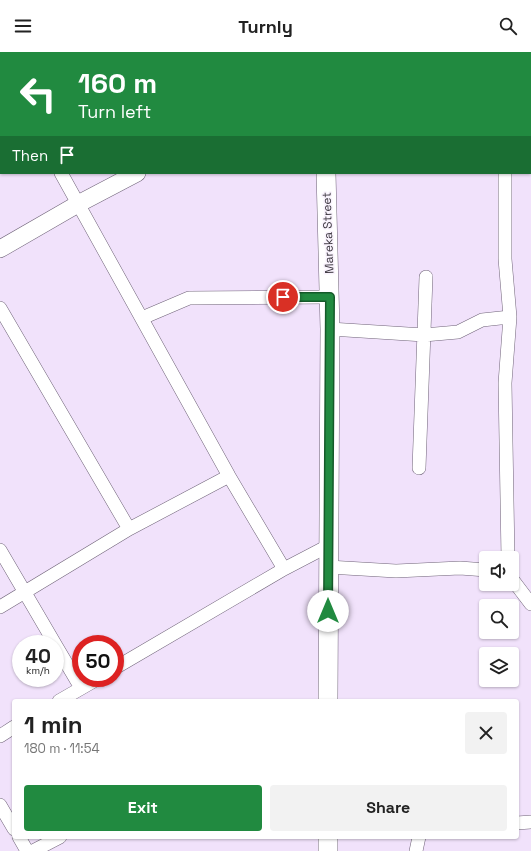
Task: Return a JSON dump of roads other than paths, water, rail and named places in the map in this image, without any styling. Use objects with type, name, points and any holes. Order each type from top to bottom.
[{"type":"main road","name":"Mareka Street","points":[[326,174],[330,297],[327,699]]},
{"type":"main road","points":[[328,839],[328,851]]},
{"type":"street","points":[[62,174],[229,476],[284,570]]},
{"type":"street","points":[[0,249],[78,204],[135,174]]},
{"type":"street","points":[[505,174],[505,259],[510,318],[505,383],[508,551]]},
{"type":"street","points":[[419,468],[426,277]]},
{"type":"street","points":[[142,318],[189,298],[330,297]]},
{"type":"street","points":[[0,308],[129,530]]},
{"type":"street","points":[[330,329],[424,335],[458,332],[482,320],[510,318]]},
{"type":"street","points":[[0,607],[129,530],[229,476]]},
{"type":"street","points":[[124,663],[328,546]]},
{"type":"street","points":[[0,550],[50,635]]},
{"type":"street","points":[[328,567],[396,570],[460,568],[479,569]]},
{"type":"street","points":[[519,588],[531,604]]},
{"type":"street","points":[[62,699],[81,688],[64,659]]},
{"type":"street","points":[[0,736],[12,728]]},
{"type":"street","points":[[0,805],[12,826]]},
{"type":"street","points":[[519,823],[531,822]]},
{"type":"street","points":[[20,839],[27,851]]},
{"type":"street","points":[[33,851],[56,839]]},
{"type":"street","points":[[416,851],[419,839]]}]
